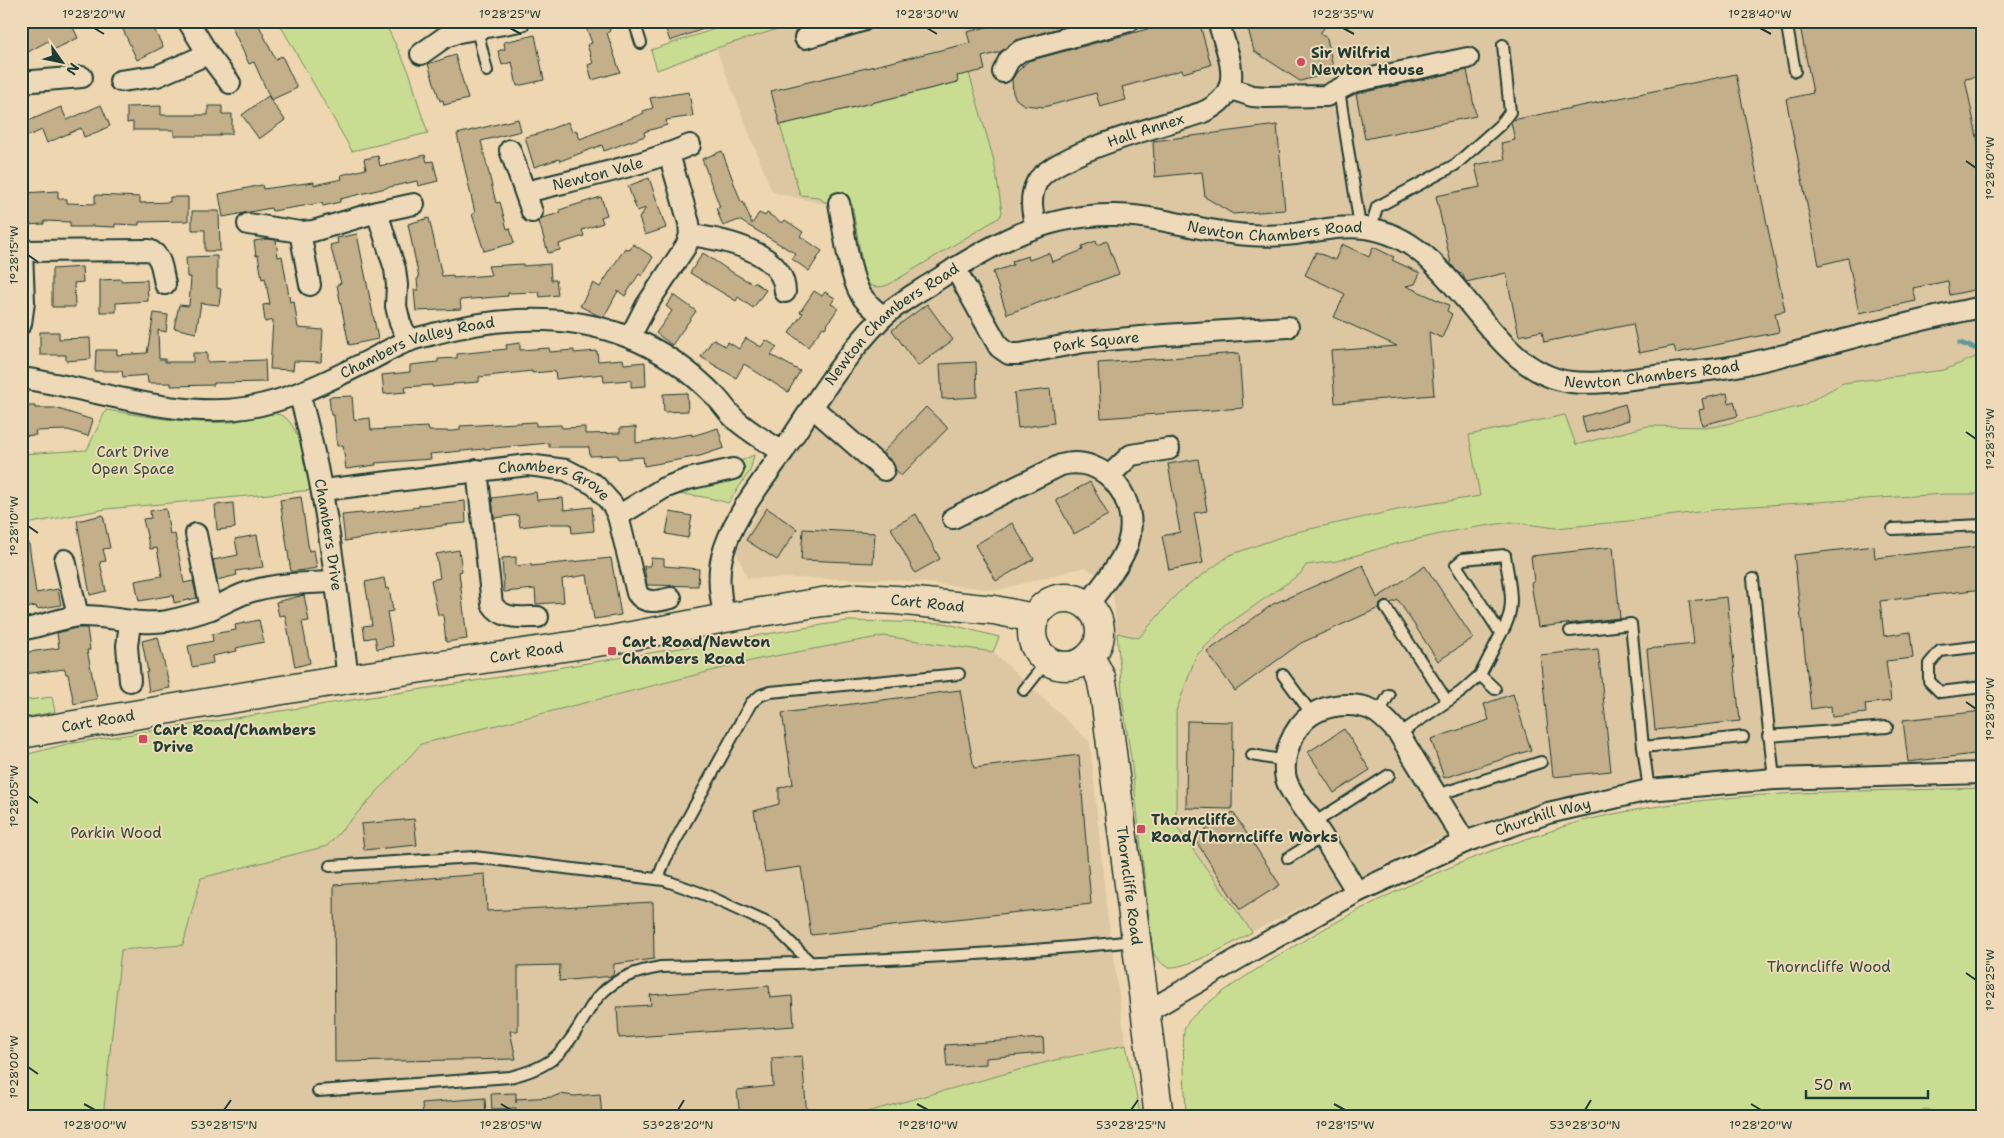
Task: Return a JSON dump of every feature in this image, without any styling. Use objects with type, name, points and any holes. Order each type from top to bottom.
[{"type":"street","points":[[188,21],[208,54],[230,83]]},
{"type":"street","points":[[421,54],[441,29],[477,29],[520,21]]},
{"type":"street","points":[[805,38],[862,21]]},
{"type":"street","points":[[1003,72],[1009,60],[1020,52],[1129,21]]},
{"type":"street","points":[[1218,21],[1232,69],[1232,80],[1229,88],[1252,96],[1326,96],[1353,82],[1468,58]]},
{"type":"street","points":[[120,81],[157,76],[208,54]]},
{"type":"street","points":[[21,82],[82,77]]},
{"type":"street","name":"Hall Annex","points":[[1036,227],[1032,203],[1033,193],[1037,182],[1046,172],[1066,160],[1114,141],[1210,109],[1220,101],[1229,88]]},
{"type":"street","name":"Newton Vale","points":[[526,192],[669,154],[690,145]]},
{"type":"street","points":[[510,150],[532,212]]},
{"type":"street","points":[[630,337],[646,306],[686,246],[690,235],[689,223],[669,154]]},
{"type":"street","points":[[840,203],[853,276],[858,288],[870,306],[883,317]]},
{"type":"street","points":[[248,224],[300,232],[313,231],[377,212],[414,204]]},
{"type":"street","points":[[377,212],[395,269],[397,285],[396,306],[400,323],[409,341]]},
{"type":"street","name":"Newton Chambers Road","points":[[725,618],[720,597],[722,556],[740,516],[812,407],[858,344],[883,317],[897,306],[955,268],[1018,233],[1036,227],[1075,218],[1116,215],[1172,221],[1246,235],[1278,235],[1348,227],[1366,228],[1395,237],[1424,255],[1437,266],[1513,354],[1548,376],[1566,381],[1605,382],[1738,366],[1936,316],[1983,307]]},
{"type":"street","points":[[300,232],[310,285]]},
{"type":"street","points":[[690,235],[718,238],[750,250],[771,264],[781,274],[784,292]]},
{"type":"street","points":[[21,324],[24,302],[21,251],[149,250],[155,252],[160,259],[165,284]]},
{"type":"street","name":"Park Square","points":[[955,268],[999,347],[1012,354],[1111,340],[1288,327]]},
{"type":"street","name":"Chambers Valley Road","points":[[21,378],[55,383],[142,403],[202,410],[252,407],[272,403],[299,393],[409,341],[463,327],[499,321],[537,320],[570,322],[601,328],[630,337],[661,354],[691,374],[716,397],[735,419],[783,452]]},
{"type":"street","name":"Chambers Drive","points":[[299,393],[312,439],[323,490],[348,680]]},
{"type":"street","points":[[812,407],[884,470]]},
{"type":"street","points":[[1109,476],[1131,456],[1169,449]]},
{"type":"street","points":[[953,518],[1061,465],[1080,462],[1095,467],[1109,476],[1125,498],[1131,523],[1130,532],[1126,549],[1088,605]]},
{"type":"street","name":"Chambers Grove","points":[[323,490],[528,465],[566,470],[595,485],[605,494],[618,516],[637,593],[641,598],[647,601],[671,598]]},
{"type":"street","name":"Chambers Grove","points":[[618,516],[672,485],[688,479],[733,469]]},
{"type":"street","name":"Chambers Grove","points":[[477,470],[492,604],[502,614],[538,617]]},
{"type":"street","points":[[196,534],[211,609]]},
{"type":"street","points":[[65,560],[78,616]]},
{"type":"street","points":[[21,630],[40,627],[78,616],[94,616],[130,622],[165,621],[211,609],[246,593],[266,588],[289,584],[336,582]]},
{"type":"street","points":[[1064,597],[1075,598],[1088,605],[1098,619],[1101,628],[1097,648],[1079,664],[1059,666],[1047,661],[1039,653],[1033,642],[1032,627],[1034,618],[1042,606],[1054,599],[1064,597]]},
{"type":"street","name":"Cart Road","points":[[21,734],[348,680],[611,640],[822,602],[859,598],[924,602],[994,610],[1034,618]]},
{"type":"street","points":[[130,622],[127,646],[130,681]]},
{"type":"street","name":"Thorncliffe Road","points":[[1090,656],[1101,678],[1105,698],[1160,1117]]},
{"type":"street","points":[[1357,892],[1289,787],[1285,773],[1288,746],[1296,732],[1312,714],[1339,705],[1350,705],[1370,709],[1378,714],[1399,734],[1465,842]]},
{"type":"street","name":"Churchill Way","points":[[1145,1013],[1357,892],[1465,842],[1548,814],[1649,790],[1774,778],[1983,772]]},
{"type":"lane","points":[[634,21],[641,43]]},
{"type":"lane","points":[[1786,21],[1795,71]]},
{"type":"lane","points":[[477,29],[487,72]]},
{"type":"lane","points":[[1366,228],[1377,207],[1455,165],[1501,124],[1510,112],[1503,45]]},
{"type":"lane","points":[[1339,90],[1366,228]]},
{"type":"lane","points":[[1893,529],[1983,525]]},
{"type":"lane","points":[[1399,734],[1447,701],[1480,675],[1510,617],[1512,608],[1506,555],[1463,558],[1456,564],[1501,634]]},
{"type":"lane","points":[[1752,579],[1774,778]]},
{"type":"lane","points":[[1386,608],[1447,701]]},
{"type":"lane","points":[[1570,631],[1631,624],[1649,790]]},
{"type":"lane","points":[[1983,646],[1940,651],[1928,664],[1929,681],[1940,692],[1983,687]]},
{"type":"lane","points":[[1024,690],[1047,661]]},
{"type":"lane","points":[[658,879],[665,860],[751,703],[761,695],[770,692],[959,674]]},
{"type":"lane","points":[[1283,675],[1312,714]]},
{"type":"lane","points":[[1480,675],[1495,689]]},
{"type":"lane","points":[[1378,714],[1389,695]]},
{"type":"lane","points":[[1768,736],[1887,727]]},
{"type":"lane","points":[[1643,747],[1743,737]]},
{"type":"lane","points":[[1252,755],[1286,761]]},
{"type":"lane","points":[[1437,795],[1541,762]]},
{"type":"lane","points":[[1288,858],[1318,830],[1388,775]]},
{"type":"lane","points":[[330,866],[474,857],[658,879],[706,895],[774,926],[811,963]]},
{"type":"lane","points":[[318,1091],[510,1077],[526,1073],[540,1067],[562,1052],[599,996],[622,978],[648,969],[661,967],[811,963],[1088,946],[1136,940]]},
{"type":"shaded area","points":[[804,21],[1983,21],[1983,354],[1944,370],[1843,383],[1802,406],[1714,427],[1648,426],[1575,445],[1469,435],[1481,496],[1411,507],[1292,533],[1230,555],[1178,593],[1139,638],[1117,633],[1112,583],[1085,567],[998,590],[888,579],[747,578],[736,551],[803,430],[870,323],[829,205],[772,192],[716,48]]},
{"type":"shaded area","points":[[1944,494],[1983,494],[1983,772],[1656,775],[1427,843],[1252,932],[1176,826],[1176,711],[1196,656],[1227,625],[1300,574],[1306,565],[1337,561],[1391,545],[1458,530],[1511,522],[1557,528],[1735,507]]},
{"type":"shaded area","points":[[884,636],[993,652],[1090,742],[1106,905],[1126,1045],[1051,1061],[849,1117],[103,1117],[121,950],[183,945],[201,878],[327,846],[421,744],[759,659]]},
{"type":"shaded area","points":[[1925,1109],[1952,1116],[1954,1117],[1908,1117]]},
{"type":"green space","points":[[278,21],[384,21],[410,74],[428,133],[352,151]]},
{"type":"green space","points":[[739,21],[804,21],[716,48],[657,70],[651,50]]},
{"type":"green space","points":[[969,73],[994,161],[1002,212],[1000,217],[888,285],[873,286],[865,280],[852,204],[825,202],[818,197],[800,195],[780,125],[958,82],[957,76]]},
{"type":"green space","points":[[1983,354],[1983,494],[1944,494],[1736,507],[1629,521],[1556,528],[1511,522],[1458,530],[1391,545],[1337,561],[1306,565],[1300,574],[1227,625],[1196,656],[1176,711],[1176,826],[1252,932],[1212,954],[1178,966],[1170,967],[1165,965],[1153,953],[1123,704],[1117,633],[1139,638],[1178,593],[1230,555],[1292,533],[1411,507],[1480,496],[1469,435],[1565,415],[1576,445],[1648,426],[1714,427],[1802,406],[1843,383],[1944,370]]},
{"type":"green space","name":"Cart Drive Open Space","points":[[106,410],[200,422],[231,422],[267,414],[281,415],[292,425],[296,433],[313,490],[106,509],[21,525],[21,454],[87,450]]},
{"type":"green space","points":[[754,455],[750,471],[728,503],[698,496],[667,495]]},
{"type":"green space","name":"Parkin Wood","points":[[847,621],[944,623],[999,637],[993,652],[884,636],[759,659],[421,744],[327,846],[201,878],[183,945],[121,950],[103,1117],[21,1117],[21,756],[67,744]]},
{"type":"green space","points":[[52,697],[55,712],[21,718],[21,701]]},
{"type":"green space","name":"Thorncliffe Wood","points":[[1983,788],[1983,1117],[1954,1117],[1925,1109],[1908,1117],[1186,1117],[1184,1033],[1185,1027],[1201,1009],[1230,987],[1314,935],[1378,900],[1443,870],[1573,823],[1639,809],[1737,797],[1786,794]]},
{"type":"green space","points":[[1126,1045],[1141,1117],[849,1117],[1051,1061]]},
{"type":"building","points":[[21,21],[70,21],[78,38],[53,50],[48,41],[21,56]]},
{"type":"building","points":[[119,21],[150,21],[163,47],[137,60]]},
{"type":"building","points":[[229,21],[257,21],[275,59],[282,56],[297,88],[271,100],[254,62],[249,64]]},
{"type":"building","points":[[584,21],[607,21],[610,31],[607,33],[620,72],[592,80],[588,65],[593,63],[587,45],[592,43]]},
{"type":"building","points":[[663,21],[720,21],[720,23],[670,41]]},
{"type":"building","points":[[1011,21],[1068,21],[1069,25],[1017,40],[1000,52],[982,57],[985,70],[957,76],[958,82],[780,125],[771,91],[970,43],[967,32]]},
{"type":"building","points":[[1188,21],[1199,21],[1211,65],[1183,73],[1182,70],[1122,87],[1126,100],[1100,107],[1096,93],[1044,107],[1024,105],[1016,99],[1013,93],[1012,79],[1028,61],[1170,23],[1170,26]]},
{"type":"building","name":"Sir Wilfrid Newton House","points":[[1246,21],[1317,21],[1325,26],[1320,34],[1327,38],[1334,72],[1300,81],[1254,51]]},
{"type":"building","points":[[1799,21],[1983,21],[1983,76],[1965,79],[1983,166],[1983,288],[1950,295],[1948,281],[1913,288],[1916,301],[1859,313],[1848,258],[1819,265],[1786,99],[1813,93]]},
{"type":"building","points":[[535,35],[544,80],[517,86],[512,62],[502,65],[498,51],[505,49],[504,42]]},
{"type":"building","points":[[455,55],[468,99],[444,105],[443,100],[440,101],[428,64]]},
{"type":"building","points":[[1467,70],[1476,116],[1365,139],[1356,94]]},
{"type":"building","points":[[1736,74],[1785,311],[1775,313],[1779,332],[1676,353],[1674,346],[1639,353],[1633,324],[1544,342],[1542,331],[1519,336],[1506,273],[1466,282],[1462,273],[1459,274],[1451,264],[1436,196],[1480,187],[1475,165],[1505,159],[1501,143],[1515,140],[1511,122],[1513,120]]},
{"type":"building","points":[[689,92],[693,116],[666,120],[667,125],[644,132],[645,136],[604,151],[602,145],[560,161],[559,159],[534,167],[525,137],[568,122],[572,132],[576,130],[580,139],[653,108],[650,98]]},
{"type":"building","points":[[268,96],[285,120],[259,139],[242,115]]},
{"type":"building","points":[[101,105],[110,126],[97,132],[84,137],[81,128],[47,143],[42,130],[21,139],[21,124],[61,107],[67,120]]},
{"type":"building","points":[[161,106],[161,115],[208,115],[208,106],[222,106],[222,114],[232,114],[232,134],[220,134],[220,136],[174,136],[174,130],[133,130],[133,122],[127,123],[127,107]]},
{"type":"building","points":[[518,119],[521,131],[481,141],[496,203],[500,202],[507,229],[510,228],[514,243],[484,251],[472,214],[475,213],[457,134]]},
{"type":"building","points":[[1277,125],[1285,210],[1233,214],[1205,197],[1202,172],[1155,177],[1153,141]]},
{"type":"building","points":[[722,151],[741,202],[743,201],[752,224],[759,213],[765,216],[767,213],[782,223],[785,220],[803,232],[800,236],[822,251],[809,271],[792,259],[796,254],[739,220],[723,226],[716,208],[720,207],[702,159]]},
{"type":"building","points":[[425,155],[427,162],[433,161],[438,181],[418,186],[417,181],[394,186],[340,199],[340,202],[323,206],[322,203],[272,211],[271,208],[223,217],[219,194],[262,185],[263,189],[314,182],[314,185],[342,179],[341,175],[366,169],[364,159],[378,156],[380,166]]},
{"type":"building","points":[[649,178],[666,228],[645,235],[639,218],[646,208],[637,211],[628,186]]},
{"type":"building","points":[[58,191],[58,199],[67,199],[67,203],[95,204],[95,195],[140,197],[140,203],[170,202],[170,197],[188,197],[188,221],[139,222],[139,225],[115,224],[115,227],[70,227],[70,222],[44,221],[44,224],[24,225],[23,193]]},
{"type":"building","points":[[601,197],[607,215],[601,217],[603,223],[582,230],[584,236],[559,244],[560,250],[548,253],[539,221],[542,218],[560,213],[559,210]]},
{"type":"building","points":[[192,211],[219,211],[220,251],[205,251],[205,230],[192,230]]},
{"type":"building","points":[[429,218],[442,276],[453,275],[453,278],[491,275],[488,266],[550,264],[551,280],[556,280],[558,295],[540,297],[539,292],[508,293],[508,296],[460,300],[461,309],[416,311],[414,290],[418,290],[417,279],[419,278],[408,224]]},
{"type":"building","points":[[357,234],[378,339],[349,345],[337,285],[341,283],[330,245],[338,243],[337,238]]},
{"type":"building","points":[[276,240],[278,257],[282,256],[290,302],[294,301],[298,328],[323,330],[321,362],[294,361],[293,370],[270,369],[273,320],[265,322],[263,305],[270,304],[265,278],[262,279],[258,255],[256,256],[254,241]]},
{"type":"building","points":[[1096,241],[1097,245],[1107,241],[1119,274],[1007,314],[993,272],[1013,265],[1012,261],[1028,256],[1029,260],[1049,253],[1052,262],[1083,250],[1082,246]]},
{"type":"building","points":[[633,244],[653,257],[642,276],[639,274],[625,296],[618,291],[604,317],[580,306],[593,283],[600,287],[625,248],[630,250]]},
{"type":"building","points":[[1342,244],[1369,257],[1373,247],[1394,257],[1392,260],[1420,273],[1415,284],[1406,286],[1449,305],[1447,311],[1452,314],[1442,338],[1429,332],[1434,395],[1335,403],[1331,351],[1397,346],[1334,317],[1345,294],[1305,275],[1316,252],[1335,260]]},
{"type":"building","points":[[703,253],[730,271],[766,290],[753,308],[738,297],[736,301],[690,273]]},
{"type":"building","points":[[217,256],[217,288],[221,289],[219,305],[201,303],[196,333],[174,328],[179,305],[189,306],[191,277],[187,277],[186,257]]},
{"type":"building","points":[[82,267],[83,282],[74,283],[75,307],[52,307],[52,269]]},
{"type":"building","points":[[121,279],[121,281],[147,280],[148,301],[116,303],[116,312],[100,312],[100,280]]},
{"type":"building","points":[[814,291],[822,296],[825,292],[835,298],[831,304],[838,308],[825,328],[823,327],[808,347],[789,333],[803,313],[800,312]]},
{"type":"building","points":[[674,295],[696,311],[672,345],[656,333],[672,311],[666,306]]},
{"type":"building","points":[[927,304],[953,340],[918,366],[892,330]]},
{"type":"building","points":[[154,313],[168,315],[166,332],[158,330],[159,359],[165,359],[165,362],[193,362],[193,353],[207,353],[207,362],[265,360],[266,382],[171,386],[171,383],[148,383],[147,375],[123,377],[122,371],[95,371],[96,350],[117,350],[117,355],[147,353]]},
{"type":"building","points":[[40,332],[59,332],[59,339],[90,338],[91,359],[66,361],[66,355],[40,355]]},
{"type":"building","points":[[746,338],[761,347],[766,340],[777,347],[771,355],[800,371],[788,392],[744,364],[736,378],[701,357],[713,339],[725,346],[728,342],[739,349]]},
{"type":"building","points":[[520,343],[520,350],[549,348],[550,352],[574,350],[574,353],[597,351],[598,361],[623,359],[624,364],[645,362],[646,386],[631,387],[631,380],[604,382],[603,374],[556,379],[555,371],[532,373],[532,371],[479,377],[479,382],[432,387],[432,385],[405,387],[406,392],[384,394],[382,375],[410,372],[410,365],[438,362],[438,359],[457,358],[457,354],[507,349],[506,345]]},
{"type":"building","points":[[1239,353],[1243,408],[1101,418],[1098,363]]},
{"type":"building","points":[[976,362],[977,397],[942,399],[940,364]]},
{"type":"building","points":[[1050,389],[1054,423],[1018,428],[1014,393]]},
{"type":"building","points":[[687,393],[688,411],[664,412],[663,394]]},
{"type":"building","points":[[1727,393],[1729,403],[1734,401],[1738,416],[1702,425],[1699,410],[1704,409],[1702,399]]},
{"type":"building","points":[[352,396],[354,420],[370,418],[371,430],[428,427],[429,431],[454,431],[460,430],[460,426],[536,422],[536,426],[561,425],[562,428],[585,427],[585,434],[620,433],[620,428],[636,427],[636,443],[692,434],[692,436],[718,428],[724,448],[700,456],[644,466],[643,457],[618,459],[617,455],[590,456],[589,447],[549,447],[549,443],[430,454],[431,459],[375,463],[376,465],[346,469],[343,445],[337,446],[334,415],[331,415],[329,397]]},
{"type":"building","points":[[1625,404],[1629,420],[1586,433],[1582,417]]},
{"type":"building","points":[[21,406],[55,408],[93,420],[88,436],[68,430],[35,431],[36,435],[21,436]]},
{"type":"building","points":[[926,407],[948,428],[901,476],[892,461],[882,453]]},
{"type":"building","points":[[1198,459],[1207,511],[1194,513],[1203,563],[1169,570],[1162,536],[1180,532],[1168,464]]},
{"type":"building","points":[[1090,482],[1108,515],[1074,534],[1056,500]]},
{"type":"building","points":[[536,492],[537,500],[563,498],[564,510],[592,507],[594,531],[572,533],[571,524],[544,524],[520,527],[518,515],[494,518],[492,498]]},
{"type":"building","points":[[301,497],[309,551],[314,550],[317,568],[291,572],[280,500]]},
{"type":"building","points":[[465,501],[466,523],[415,529],[345,541],[342,515]]},
{"type":"building","points":[[233,503],[235,528],[217,530],[215,505]]},
{"type":"building","points":[[767,508],[797,529],[777,560],[746,540]]},
{"type":"building","points":[[166,509],[170,535],[175,534],[184,583],[193,581],[197,598],[174,603],[173,595],[139,601],[135,581],[162,576],[157,548],[150,549],[143,519],[151,518],[150,511]]},
{"type":"building","points":[[670,512],[692,516],[688,538],[666,534]]},
{"type":"building","points":[[916,514],[940,559],[915,573],[891,528]]},
{"type":"building","points":[[103,515],[110,548],[103,549],[106,561],[100,562],[106,591],[90,595],[77,521]]},
{"type":"building","points":[[1012,523],[1034,559],[996,581],[975,545]]},
{"type":"building","points":[[803,529],[875,533],[873,563],[801,560]]},
{"type":"building","points":[[257,535],[263,567],[236,571],[237,575],[217,580],[213,560],[238,555],[235,539]]},
{"type":"building","points":[[29,544],[36,593],[58,589],[61,605],[37,609],[36,606],[21,609],[21,545]]},
{"type":"building","points":[[1874,546],[1875,558],[1983,546],[1983,589],[1880,601],[1884,636],[1910,632],[1913,658],[1886,661],[1891,701],[1865,704],[1866,713],[1832,717],[1831,706],[1811,709],[1794,555]]},
{"type":"building","points":[[1613,547],[1620,618],[1538,627],[1531,583],[1534,582],[1531,556]]},
{"type":"building","points":[[459,550],[462,571],[459,572],[467,639],[446,642],[443,615],[438,615],[431,580],[440,578],[436,554]]},
{"type":"building","points":[[516,557],[516,566],[611,558],[621,615],[594,619],[587,575],[562,579],[564,602],[536,604],[535,589],[504,592],[502,558]]},
{"type":"building","points":[[651,558],[664,559],[664,566],[699,569],[698,586],[647,585],[644,566],[650,566]]},
{"type":"building","points":[[1363,565],[1377,598],[1425,566],[1473,638],[1438,661],[1398,600],[1391,603],[1385,601],[1380,604],[1379,608],[1301,643],[1235,691],[1207,652],[1273,604]]},
{"type":"building","points":[[384,578],[386,589],[389,588],[393,611],[387,612],[393,646],[377,649],[375,637],[365,639],[363,626],[372,625],[365,582]]},
{"type":"building","points":[[304,595],[309,621],[302,622],[310,663],[295,667],[285,615],[279,616],[276,602]]},
{"type":"building","points":[[1727,597],[1740,721],[1655,730],[1647,649],[1694,644],[1689,601]]},
{"type":"building","points":[[259,620],[264,642],[236,648],[237,651],[212,656],[213,663],[192,667],[188,646],[213,641],[212,634],[236,630],[235,625]]},
{"type":"building","points":[[75,628],[87,628],[90,650],[87,650],[97,699],[74,704],[68,674],[66,674],[65,669],[23,674],[21,653],[59,648],[57,633]]},
{"type":"building","points":[[158,637],[170,688],[149,692],[146,672],[148,672],[142,641]]},
{"type":"building","points":[[1598,649],[1611,771],[1553,777],[1540,655]]},
{"type":"building","points":[[960,690],[974,768],[1079,755],[1091,904],[811,935],[801,867],[765,872],[754,811],[779,804],[779,788],[793,784],[782,713]]},
{"type":"building","points":[[1513,694],[1531,750],[1444,778],[1431,739],[1489,720],[1484,704]]},
{"type":"building","points":[[1983,711],[1983,753],[1908,762],[1903,720]]},
{"type":"building","points":[[1187,721],[1233,722],[1232,809],[1186,808]]},
{"type":"building","points":[[1344,729],[1370,770],[1334,793],[1308,752]]},
{"type":"building","points":[[1233,812],[1280,885],[1240,910],[1194,838]]},
{"type":"building","points":[[414,819],[417,845],[364,850],[361,824]]},
{"type":"building","points":[[485,874],[487,911],[653,902],[654,959],[614,964],[613,976],[559,981],[560,965],[518,966],[518,1031],[510,1031],[516,1059],[335,1062],[334,885]]},
{"type":"building","points":[[769,986],[770,998],[792,996],[794,1026],[619,1038],[617,1007],[651,1005],[650,995]]},
{"type":"building","points":[[1043,1038],[1044,1053],[986,1058],[986,1064],[947,1067],[945,1045]]},
{"type":"building","points":[[802,1056],[807,1117],[740,1117],[737,1090],[773,1086],[772,1058]]},
{"type":"building","points":[[516,1093],[516,1099],[553,1097],[560,1094],[574,1096],[600,1094],[602,1117],[517,1117],[516,1108],[492,1109],[491,1094]]},
{"type":"building","points":[[485,1098],[486,1117],[423,1117],[422,1103]]},
{"type":"waterway","points":[[1960,343],[1983,351]]},
{"type":"place","name":"Sir Wilfrid Newton House","points":[[1301,62]]},
{"type":"place","name":"Cart Road/Newton Chambers Road","points":[[612,651]]},
{"type":"place","name":"Cart Road/Chambers Drive","points":[[143,739]]},
{"type":"place","name":"Thorncliffe Road/Thorncliffe Works","points":[[1141,829]]}]
